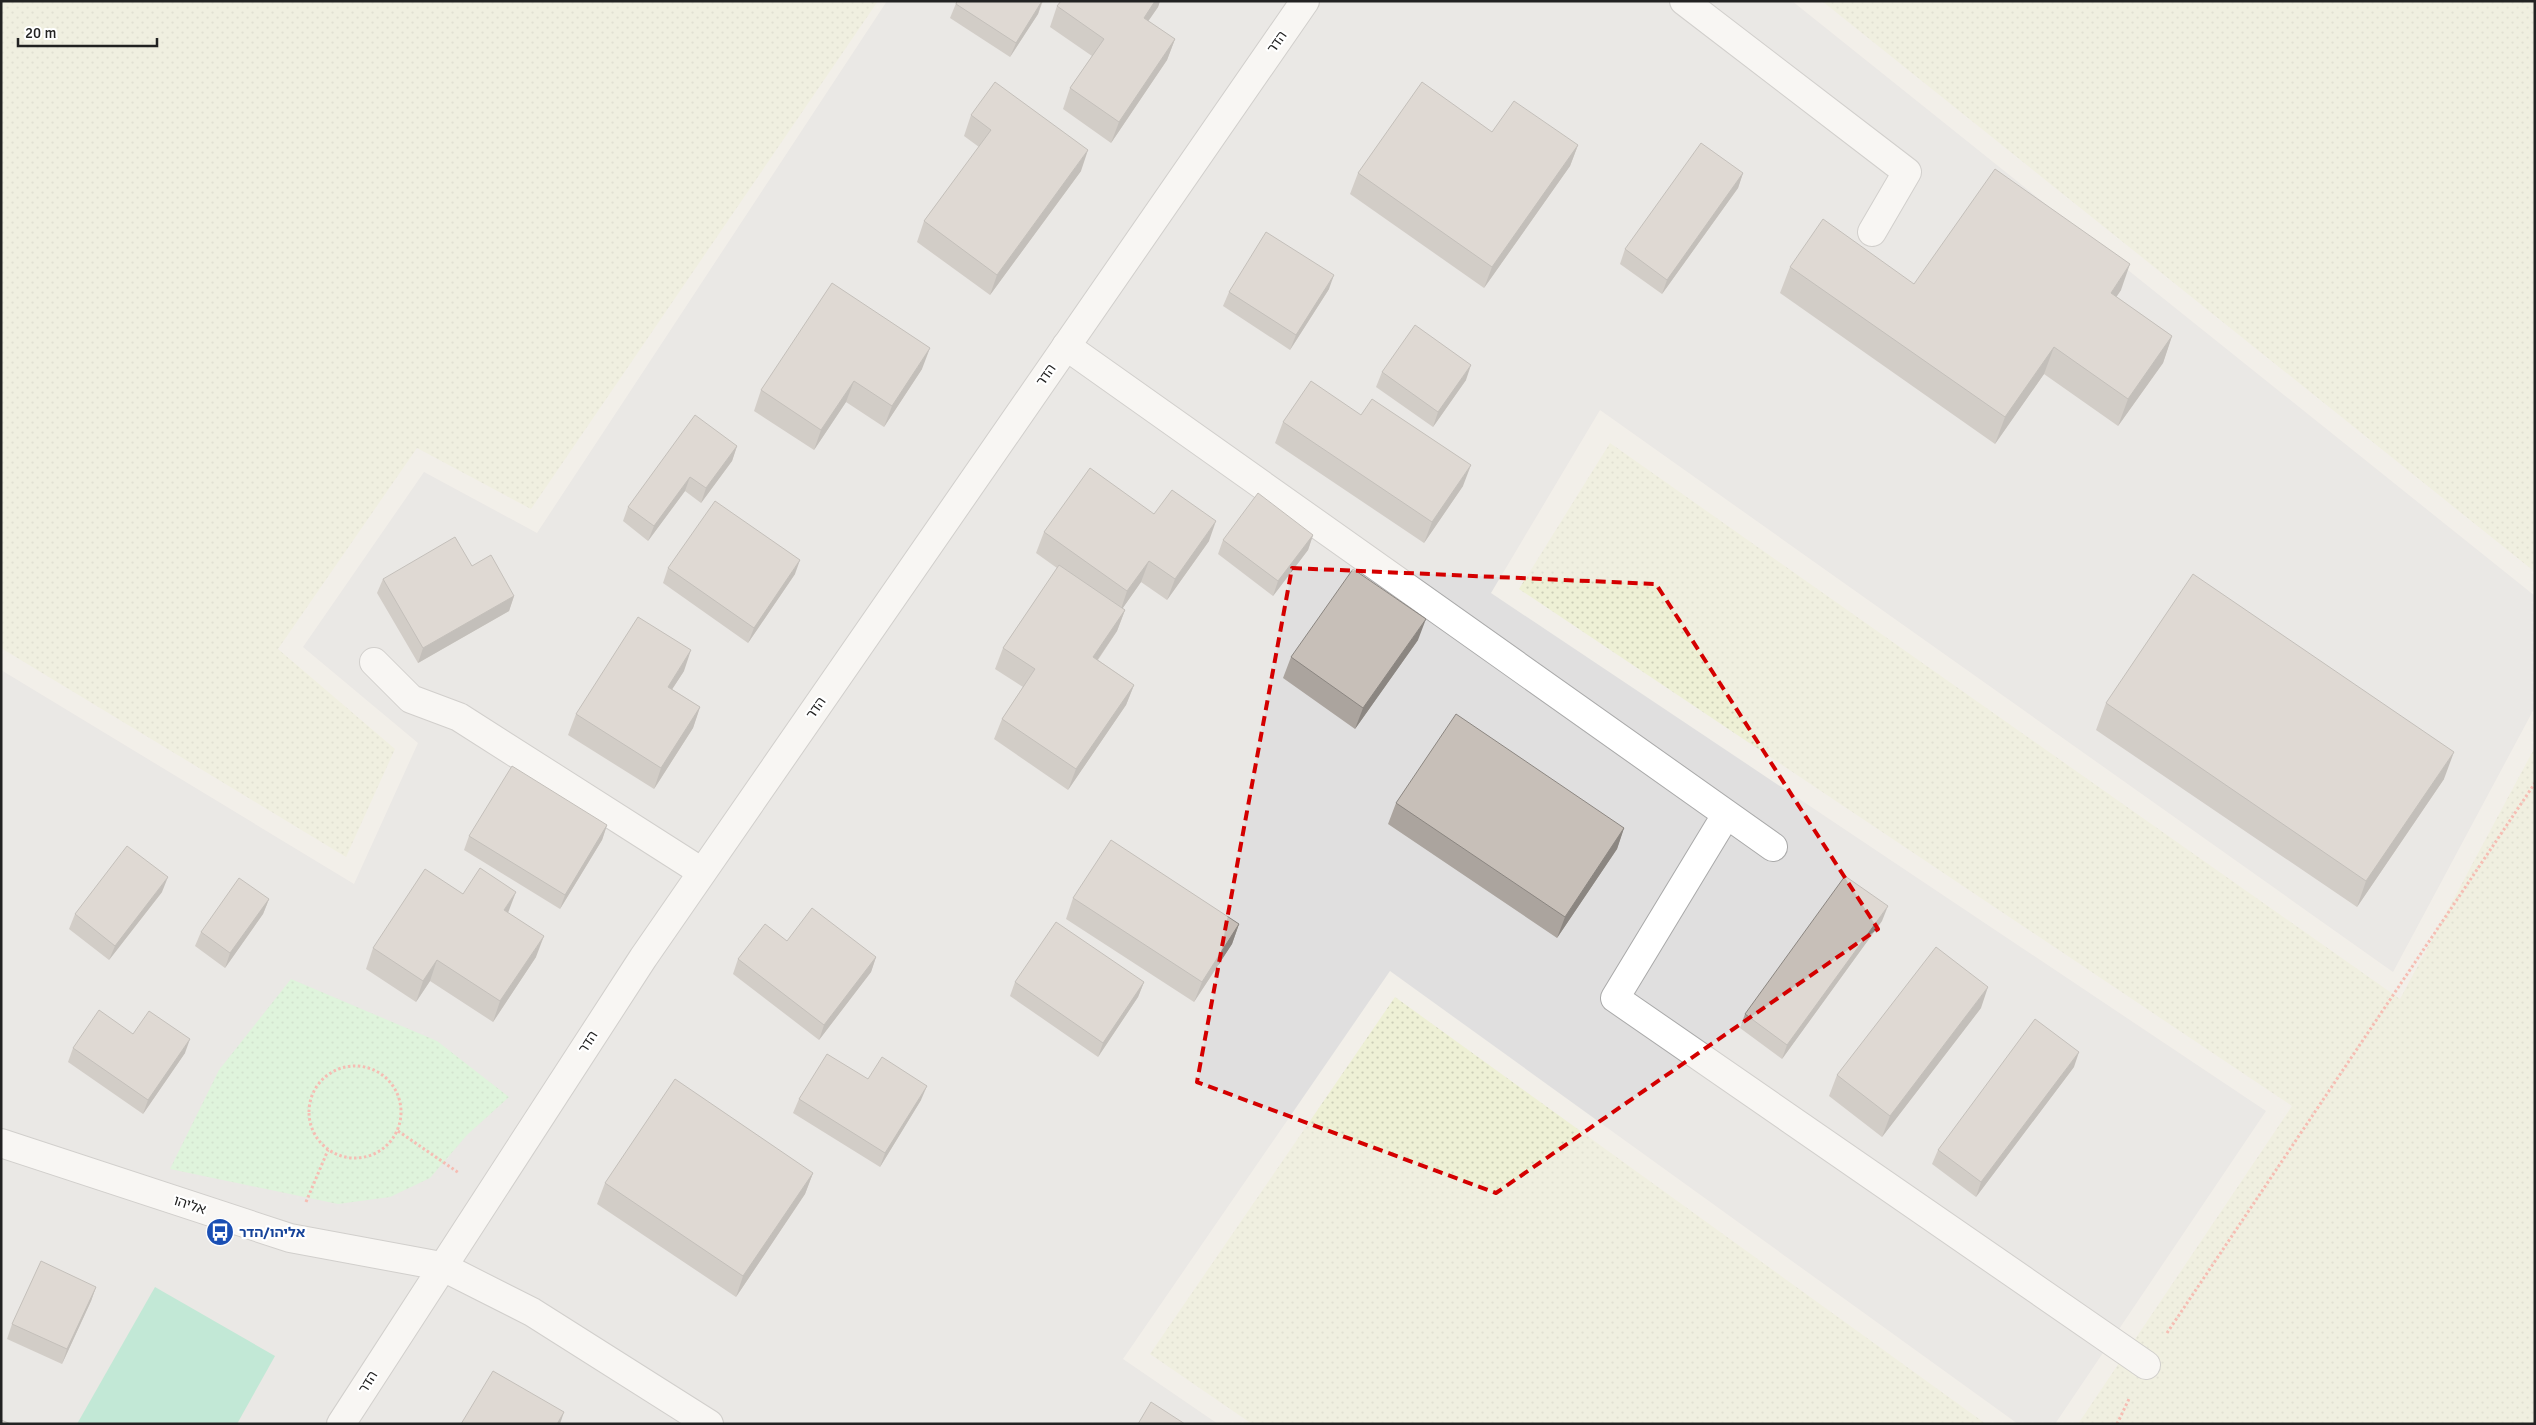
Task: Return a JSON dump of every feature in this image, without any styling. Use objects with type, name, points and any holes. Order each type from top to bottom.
[{"type":"street","name":"הדר","points":[[341,1424],[441,1266],[643,958],[1304,1]]},
{"type":"street","points":[[1684,1],[1907,172],[1872,232]]},
{"type":"street","points":[[1066,346],[1773,847]]},
{"type":"street","points":[[374,662],[412,699],[458,717],[702,872]]},
{"type":"street","points":[[1726,815],[1615,998],[2146,1365]]},
{"type":"street","name":"אליהו","points":[[1,1143],[290,1238],[441,1266],[532,1312],[709,1424]]},
{"type":"path","points":[[2117,1424],[2146,1365],[2535,783]]},
{"type":"path","points":[[357,1064],[373,1068],[386,1077],[397,1089],[401,1098],[402,1115],[398,1131],[390,1144],[376,1154],[360,1158],[343,1157],[328,1150],[316,1138],[309,1117],[310,1102],[316,1086],[327,1074],[341,1067],[357,1064]]},
{"type":"path","points":[[398,1131],[488,1194]]},
{"type":"path","points":[[290,1238],[328,1150]]},
{"type":"highlighted area","points":[[1292,568],[1656,584],[1878,929],[1496,1193],[1197,1082]]},
{"type":"shaded area","points":[[887,1],[1792,1],[2535,596],[2535,707],[2393,972],[1600,410],[1491,593],[2266,1111],[2055,1424],[2018,1424],[1390,971],[1123,1359],[1218,1424],[1,1424],[1,670],[354,884],[418,743],[303,647],[424,472],[537,533]]},
{"type":"green space","points":[[1,1],[878,1],[531,509],[417,448],[278,649],[395,749],[346,857],[1,648]]},
{"type":"green space","points":[[1822,1],[2535,1],[2535,572]]},
{"type":"green space","points":[[1610,443],[2400,999],[2535,747],[2535,1424],[2078,1424],[2292,1106],[1519,589]]},
{"type":"green space","points":[[291,979],[437,1041],[509,1097],[467,1135],[430,1178],[390,1197],[338,1204],[170,1169],[219,1070]]},
{"type":"green space","points":[[1395,997],[1986,1424],[1252,1424],[1150,1354]]},
{"type":"green space","points":[[155,1287],[275,1356],[237,1424],[77,1424]]},
{"type":"building","points":[[957,1],[1042,1],[1016,43],[956,4]]},
{"type":"building","points":[[1061,1],[1155,1],[1144,18],[1175,39],[1119,122],[1070,88],[1104,39],[1057,6]]},
{"type":"building","points":[[995,82],[1088,150],[997,275],[924,221],[991,130],[971,115]]},
{"type":"building","points":[[1422,82],[1492,132],[1514,101],[1578,145],[1492,267],[1358,173]]},
{"type":"building","points":[[1701,143],[1743,173],[1667,280],[1625,249]]},
{"type":"building","points":[[1995,169],[2130,264],[2111,293],[2172,336],[2128,399],[2054,347],[2005,417],[1790,267],[1823,219],[1914,284]]},
{"type":"building","points":[[1266,232],[1334,275],[1296,335],[1229,292]]},
{"type":"building","points":[[832,283],[930,348],[892,406],[854,381],[821,430],[761,390]]},
{"type":"building","points":[[1415,325],[1471,365],[1438,412],[1382,372]]},
{"type":"building","points":[[1311,381],[1361,415],[1372,399],[1471,465],[1432,522],[1283,422]]},
{"type":"building","points":[[695,415],[737,446],[706,488],[690,477],[654,526],[628,507]]},
{"type":"building","points":[[1090,468],[1154,514],[1172,490],[1216,521],[1175,579],[1149,561],[1127,591],[1044,532]]},
{"type":"building","points":[[1258,493],[1313,535],[1278,581],[1223,540]]},
{"type":"building","points":[[715,501],[800,560],[754,628],[668,568]]},
{"type":"building","points":[[455,537],[472,566],[491,555],[514,596],[423,648],[383,579]]},
{"type":"building","points":[[1059,565],[1125,610],[1093,657],[1134,685],[1076,769],[1002,719],[1035,669],[1003,648]]},
{"type":"building","points":[[1353,569],[1426,619],[1363,708],[1291,657]]},
{"type":"building","points":[[2193,574],[2454,752],[2366,881],[2106,703]]},
{"type":"building","points":[[638,617],[691,650],[668,687],[700,707],[661,768],[576,714]]},
{"type":"building","points":[[1456,714],[1624,828],[1565,917],[1396,803]]},
{"type":"building","points":[[512,766],[607,825],[565,895],[469,836]]},
{"type":"building","points":[[1111,840],[1239,924],[1202,982],[1073,898]]},
{"type":"building","points":[[127,846],[168,877],[115,946],[75,914]]},
{"type":"building","points":[[480,868],[516,892],[504,910],[544,936],[500,1001],[437,960],[423,981],[373,948],[425,869],[463,894]]},
{"type":"building","points":[[1845,876],[1888,906],[1787,1045],[1745,1014]]},
{"type":"building","points":[[239,878],[269,899],[230,953],[201,932]]},
{"type":"building","points":[[812,908],[876,957],[824,1025],[738,959],[765,924],[787,941]]},
{"type":"building","points":[[1056,922],[1144,982],[1103,1043],[1015,982]]},
{"type":"building","points":[[1936,947],[1988,987],[1890,1116],[1837,1075]]},
{"type":"building","points":[[99,1010],[133,1034],[149,1011],[190,1039],[148,1100],[73,1048]]},
{"type":"building","points":[[2035,1019],[2079,1052],[1981,1182],[1938,1150]]},
{"type":"building","points":[[827,1054],[868,1079],[882,1057],[927,1086],[885,1153],[799,1099]]},
{"type":"building","points":[[675,1079],[813,1173],[743,1276],[605,1183]]},
{"type":"building","points":[[41,1261],[96,1287],[67,1349],[12,1324]]},
{"type":"building","points":[[493,1371],[564,1412],[557,1424],[461,1424]]},
{"type":"building","points":[[1151,1402],[1185,1424],[1138,1424]]},
{"type":"building","points":[[1,1420],[11,1424],[1,1424]]},
{"type":"place","name":"אליהו/הדר","points":[[220,1232]]}]
